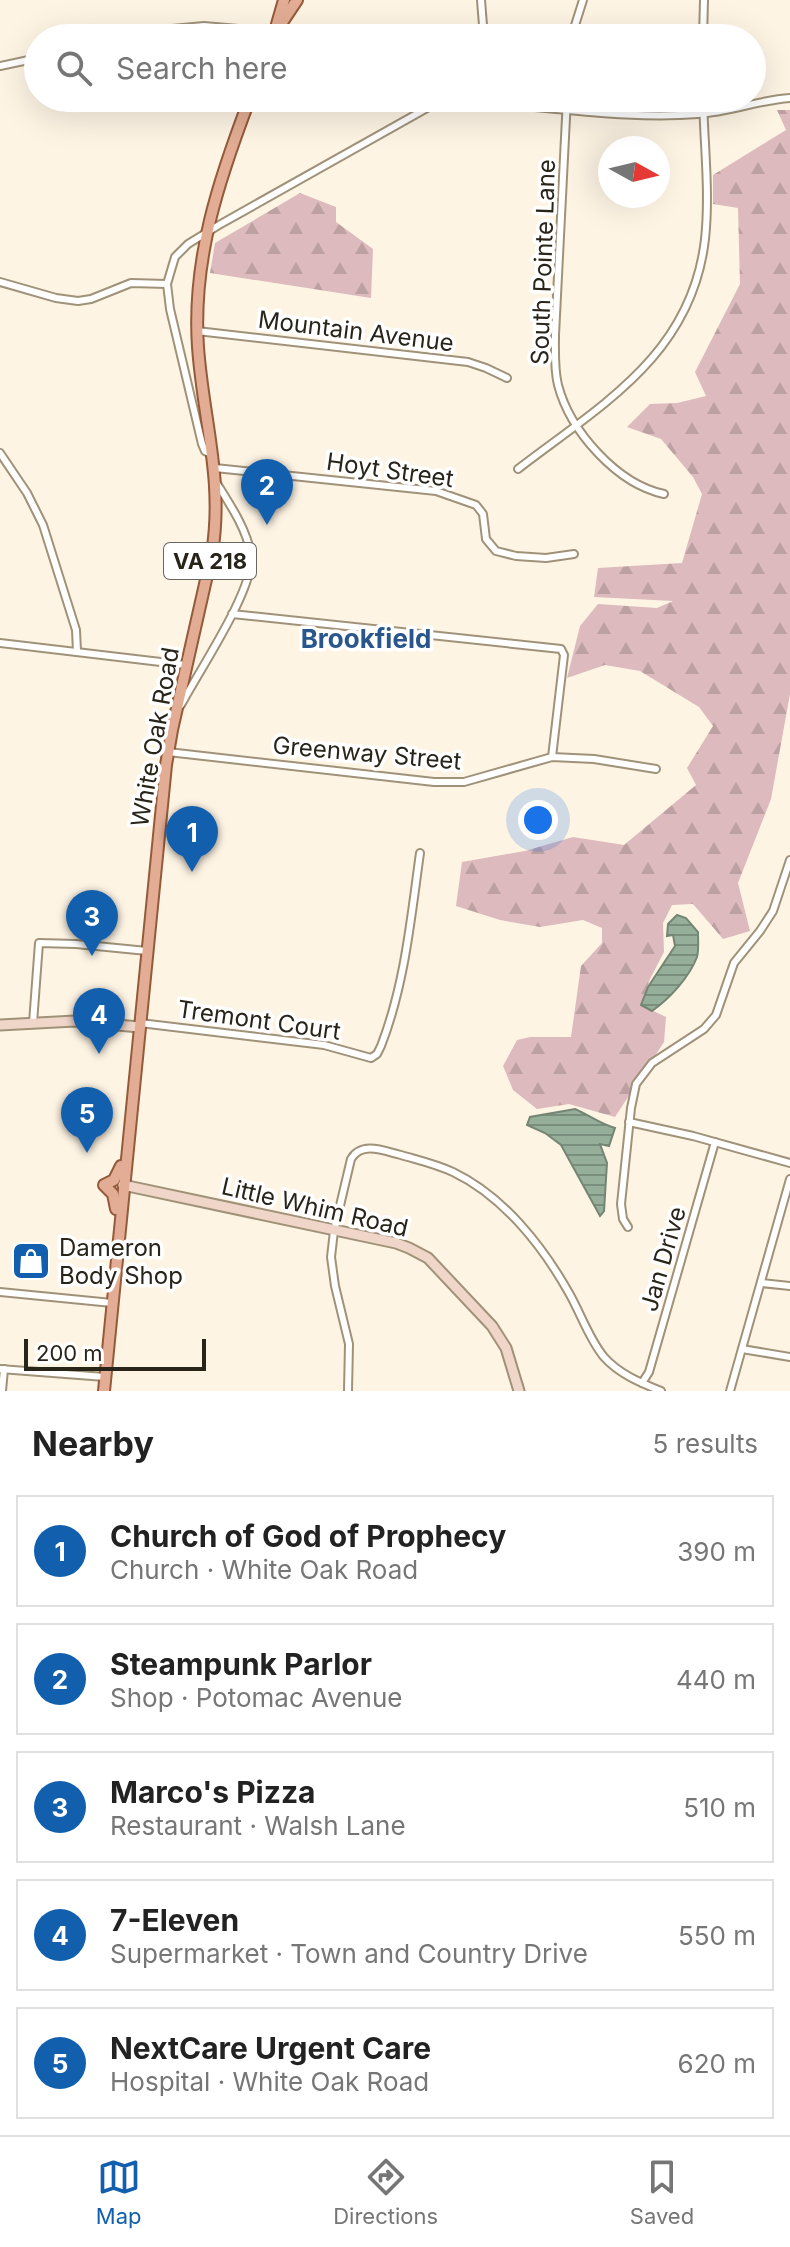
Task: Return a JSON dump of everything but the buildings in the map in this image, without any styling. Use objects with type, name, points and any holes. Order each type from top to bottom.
[{"type":"main road","points":[[277,24],[284,0]]},
{"type":"main road","points":[[281,24],[297,0]]},
{"type":"main road","name":"White Oak Road","points":[[104,1391],[168,752],[214,539],[216,482],[197,331],[198,291],[206,233],[245,112]]},
{"type":"main road","points":[[119,1227],[113,1194],[104,1185],[118,1174],[128,1139]]},
{"type":"street","points":[[481,0],[483,24]]},
{"type":"street","points":[[575,24],[583,0]]},
{"type":"street","points":[[703,24],[704,0]]},
{"type":"street","points":[[0,66],[24,61]]},
{"type":"street","points":[[766,100],[790,98]]},
{"type":"street","points":[[213,455],[205,451],[202,444],[173,324],[167,284],[175,257],[206,233],[420,112]]},
{"type":"street","name":"South Pointe Lane","points":[[566,112],[555,365],[563,398],[577,424],[613,468],[644,488],[664,494]]},
{"type":"street","points":[[608,112],[672,115],[713,112]]},
{"type":"street","points":[[518,469],[623,388],[652,361],[673,332],[690,297],[705,241],[704,114]]},
{"type":"street","points":[[0,282],[78,301],[131,283],[167,284]]},
{"type":"street","name":"Mountain Avenue","points":[[197,331],[468,362],[507,378]]},
{"type":"street","points":[[0,453],[27,493],[43,525],[76,630],[77,652]]},
{"type":"street","name":"Hoyt Street","points":[[215,468],[436,491],[476,505],[483,514],[486,539],[496,551],[546,558],[574,554]]},
{"type":"street","points":[[172,730],[179,709],[248,579],[251,554],[216,482]]},
{"type":"street","points":[[232,614],[561,649],[564,655],[552,757]]},
{"type":"street","points":[[0,643],[186,665]]},
{"type":"street","name":"Greenway Street","points":[[168,752],[434,782],[464,782],[552,757],[594,759],[656,769]]},
{"type":"street","name":"Tremont Court","points":[[140,1025],[324,1045],[371,1058],[381,1046],[396,996],[408,941],[420,853]]},
{"type":"street","points":[[628,1227],[623,1219],[621,1204],[636,1084],[658,1058],[704,1029],[716,1015],[734,963],[769,918],[787,882],[790,860]]},
{"type":"street","points":[[33,1023],[39,943],[147,951]]},
{"type":"street","points":[[0,1025],[86,1021],[140,1025]]},
{"type":"street","points":[[629,1122],[671,1130],[790,1163]]},
{"type":"street","name":"Jan Drive","points":[[642,1383],[649,1372],[715,1142]]},
{"type":"street","points":[[348,1391],[349,1344],[332,1268],[332,1246],[351,1159],[360,1149],[369,1148],[451,1171],[494,1200],[528,1234],[564,1284],[600,1353],[615,1367],[661,1391]]},
{"type":"street","points":[[730,1391],[790,1179]]},
{"type":"street","name":"Little Whim Road","points":[[123,1185],[409,1248],[428,1258],[499,1336],[519,1391]]},
{"type":"street","points":[[761,1283],[790,1286]]},
{"type":"street","points":[[0,1292],[112,1303]]},
{"type":"street","points":[[742,1349],[790,1357]]},
{"type":"street","points":[[2,1391],[2,1369],[105,1377]]},
{"type":"green space","points":[[777,110],[790,110],[790,694],[771,799],[738,883],[750,931],[723,939],[693,904],[672,905],[663,923],[664,952],[641,1005],[666,1017],[664,1042],[615,1117],[569,1104],[537,1109],[513,1090],[503,1066],[517,1040],[571,1037],[581,966],[602,943],[602,928],[583,920],[540,927],[500,920],[456,906],[462,862],[525,851],[573,837],[624,845],[696,785],[687,768],[713,726],[699,707],[640,671],[605,665],[567,678],[580,626],[598,604],[657,608],[673,601],[594,597],[598,568],[682,563],[702,494],[693,477],[661,439],[627,427],[650,404],[677,403],[706,396],[695,372],[740,284],[738,208],[713,204],[713,175],[786,130]]},
{"type":"green space","points":[[300,193],[336,207],[336,222],[373,249],[371,298],[210,273],[215,243]]},
{"type":"shaded area","points":[[677,915],[686,918],[698,932],[697,957],[678,987],[652,1011],[641,1005],[648,987],[675,946],[673,935],[667,936],[668,924]]},
{"type":"shaded area","points":[[575,1109],[615,1128],[609,1146],[600,1144],[607,1163],[604,1211],[600,1216],[561,1145],[527,1125],[530,1117]]},
{"type":"place","name":"Steampunk Parlor","points":[[267,525]]},
{"type":"place","name":"Church of God of Prophecy","points":[[192,872]]},
{"type":"place","name":"Marco's Pizza","points":[[92,956]]},
{"type":"place","name":"7-Eleven","points":[[99,1054]]},
{"type":"place","name":"NextCare Urgent Care","points":[[87,1153]]},
{"type":"place","name":"Dameron Body Shop","points":[[31,1261]]},
{"type":"district","name":"Brookfield","points":[[366,638]]}]
